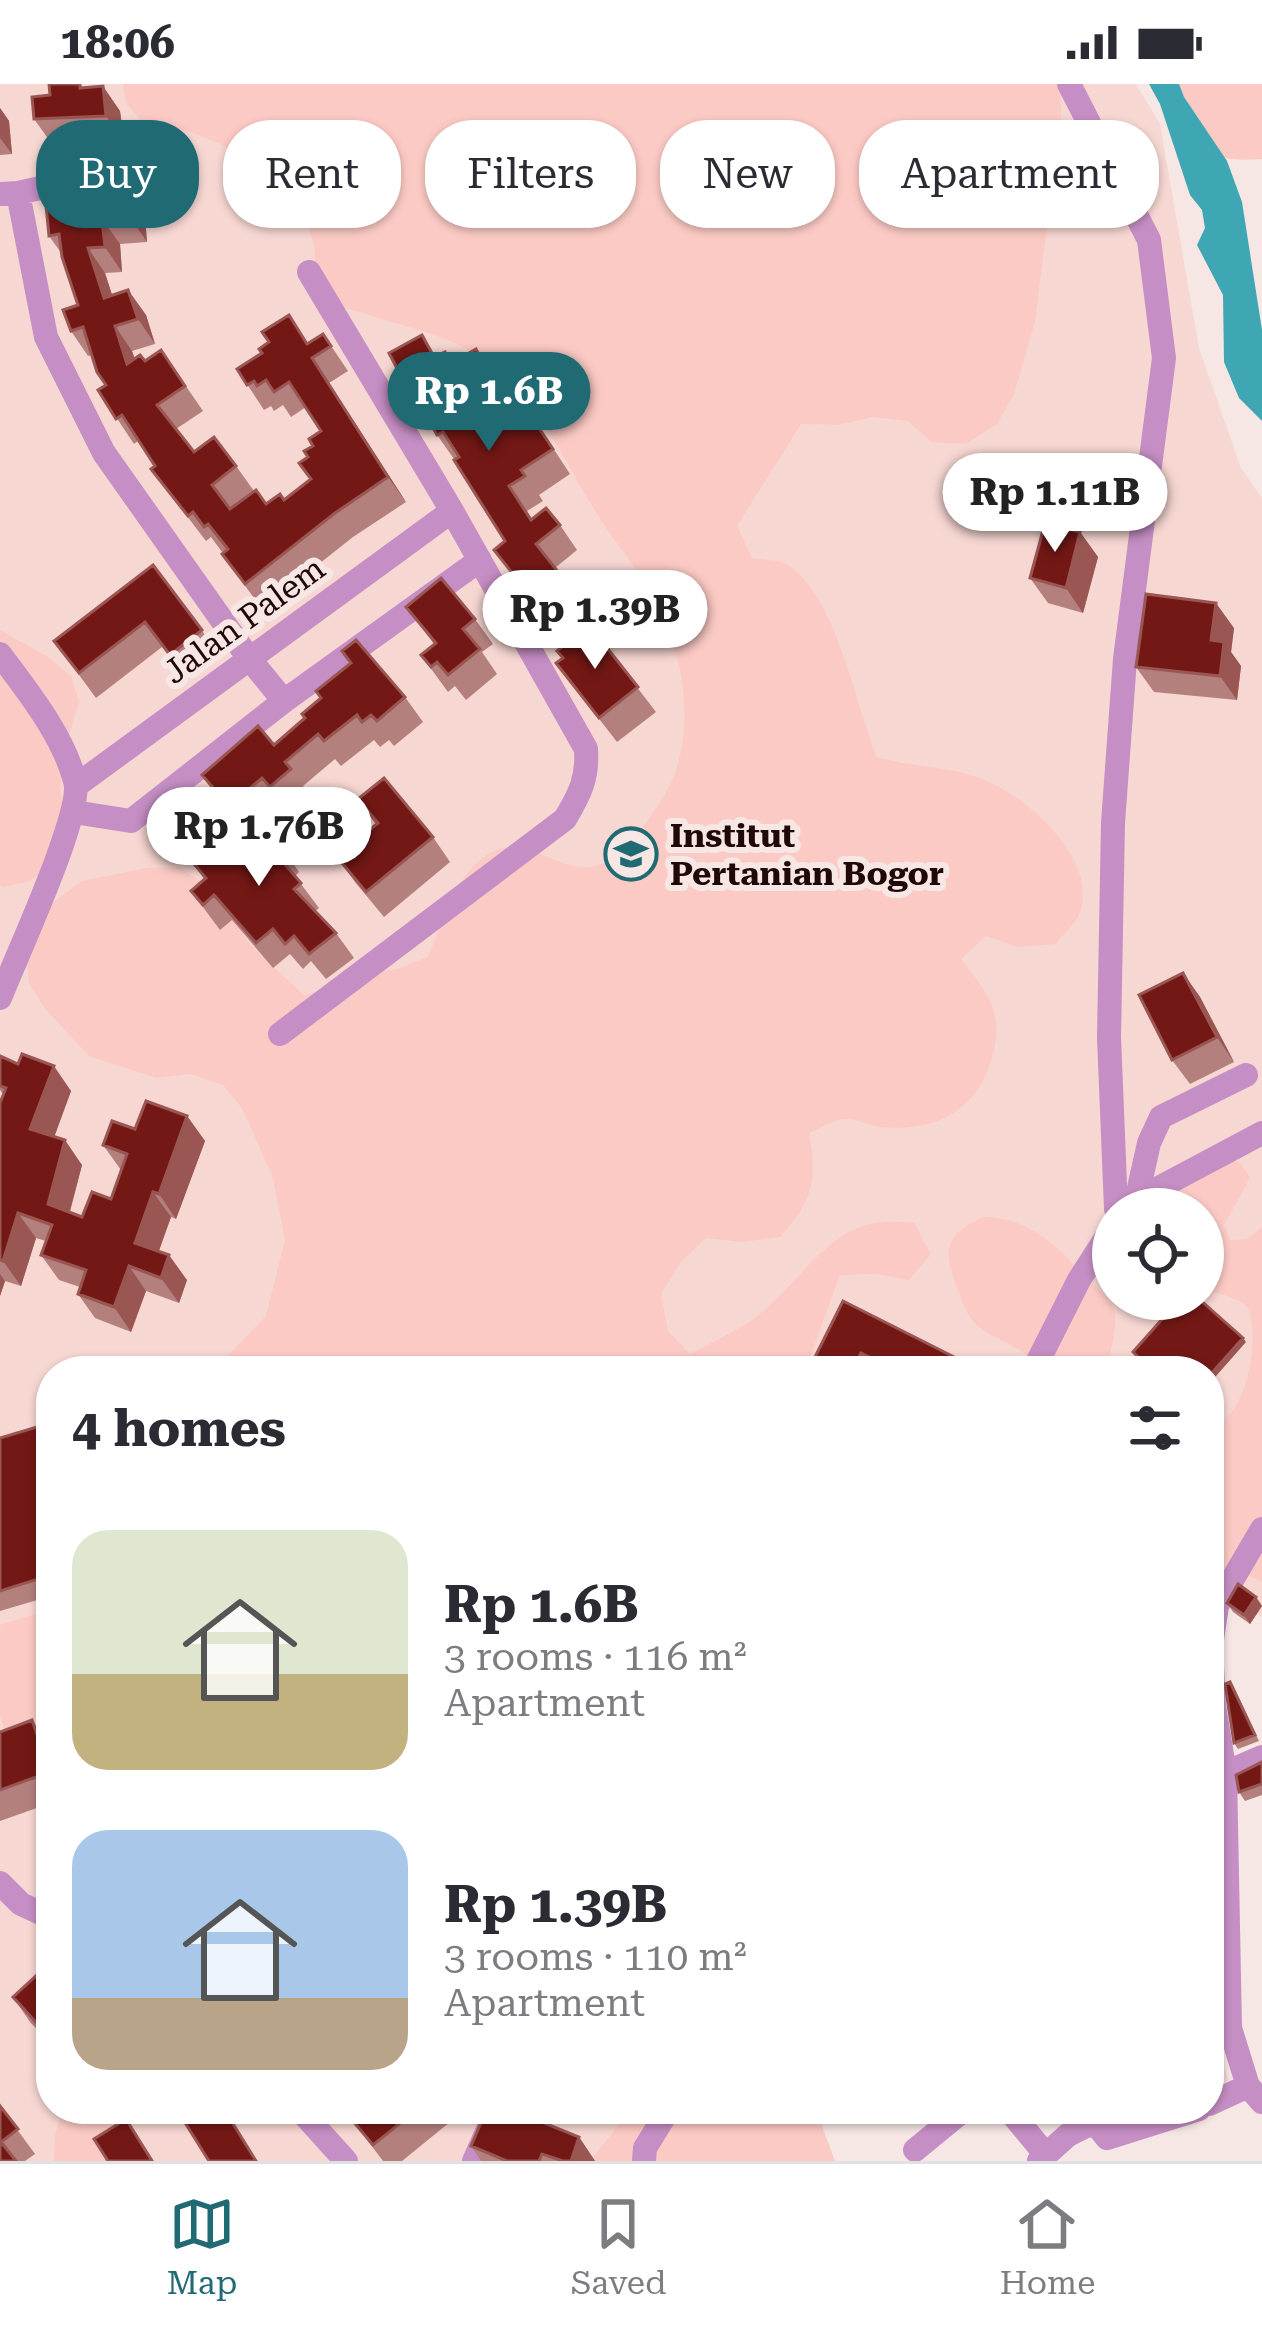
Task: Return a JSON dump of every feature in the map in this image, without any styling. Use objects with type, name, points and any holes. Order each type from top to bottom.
[{"type":"street","points":[[1069,84],[1149,240],[1164,358],[1125,659],[1113,824],[1109,1037],[1125,1188]]},
{"type":"street","points":[[9,194],[46,337],[104,453],[248,657],[284,700]]},
{"type":"street","points":[[280,1034],[565,819],[584,789],[586,749],[452,511],[309,272]]},
{"type":"street","name":"Jalan Palem","points":[[77,785],[452,511]]},
{"type":"street","points":[[74,812],[131,821],[284,700],[480,560]]},
{"type":"street","points":[[0,654],[61,745],[77,785],[74,812],[10,939],[2,986]]},
{"type":"street","points":[[1134,1188],[1161,1117],[1246,1075]]},
{"type":"street","points":[[1159,1188],[1262,1132]]},
{"type":"street","points":[[1041,1356],[1092,1260]]},
{"type":"street","points":[[1224,1594],[1262,1529]]},
{"type":"street","points":[[1225,1773],[1262,1756]]},
{"type":"street","points":[[1224,1767],[1230,2028],[1255,2094],[1224,2101]]},
{"type":"street","points":[[0,1883],[10,1903]]},
{"type":"street","points":[[313,2124],[346,2161]]},
{"type":"street","points":[[473,2161],[489,2124]]},
{"type":"street","points":[[644,2161],[645,2148],[660,2124]]},
{"type":"street","points":[[915,2150],[947,2124]]},
{"type":"street","points":[[1019,2124],[1043,2158],[1068,2135],[1090,2124]]},
{"type":"street","points":[[1096,2124],[1107,2138],[1151,2124]]},
{"type":"shaded area","name":"Institut Pertanian Bogor","points":[[0,84],[1136,84],[1158,120],[859,120],[859,228],[1159,228],[1160,124],[1199,348],[1241,468],[1262,498],[1262,1617],[1224,1596],[1224,1356],[36,1356],[36,2124],[791,2124],[804,2161],[0,2161]]},
{"type":"shaded area","points":[[123,84],[1060,84],[1061,120],[859,120],[859,228],[1047,228],[1035,321],[1014,394],[997,424],[966,444],[931,442],[908,421],[872,417],[838,425],[801,424],[737,526],[752,558],[788,565],[819,601],[843,654],[877,757],[965,773],[1016,797],[1069,851],[1083,894],[1079,915],[1056,944],[1018,947],[986,936],[961,959],[987,995],[996,1030],[984,1079],[963,1106],[918,1126],[881,1127],[844,1119],[809,1133],[810,1190],[780,1237],[742,1242],[706,1238],[681,1262],[661,1294],[668,1331],[690,1354],[754,1318],[845,1234],[887,1222],[914,1223],[931,1254],[909,1280],[840,1275],[810,1356],[227,1356],[266,1316],[285,1240],[273,1178],[242,1108],[223,1085],[191,1074],[156,1078],[89,1056],[45,1009],[29,983],[26,952],[35,922],[82,881],[179,867],[207,886],[252,947],[305,996],[364,973],[397,969],[428,957],[461,883],[494,851],[531,850],[566,864],[590,867],[616,855],[630,842],[655,811],[677,767],[684,727],[683,686],[674,646],[652,595],[542,423],[510,383],[460,346],[342,307],[320,289],[308,228],[401,228],[401,120],[223,120],[223,146],[199,135],[199,120],[140,120],[126,103]]},
{"type":"shaded area","points":[[1165,84],[1262,84],[1262,159],[1209,152],[1191,133]]},
{"type":"shaded area","points":[[0,630],[71,676],[79,701],[60,788],[66,816],[48,869],[27,882],[3,887],[0,885]]},
{"type":"shaded area","points":[[1226,1154],[1250,1178],[1224,1225],[1224,1188],[1159,1188]]},
{"type":"shaded area","points":[[983,1217],[1016,1223],[1044,1238],[1092,1283],[1092,1320],[1115,1320],[1110,1356],[1027,1356],[978,1326],[964,1307],[949,1257],[959,1232]]},
{"type":"shaded area","points":[[1224,1225],[1230,1240],[1247,1239],[1262,1227],[1262,1582],[1241,1572],[1224,1580],[1224,1420],[1242,1394],[1253,1337],[1247,1307],[1226,1296]]},
{"type":"shaded area","points":[[36,1614],[36,1722],[5,1731],[0,1715],[0,1625]]},
{"type":"shaded area","points":[[58,2124],[131,2124],[134,2161],[54,2161]]},
{"type":"shaded area","points":[[620,2124],[823,2124],[835,2161],[590,2161]]},
{"type":"water","points":[[1149,84],[1179,84],[1227,161],[1242,202],[1262,330],[1262,421],[1239,398],[1224,362],[1223,295],[1197,245],[1205,228],[1202,210],[1190,195]]},
{"type":"building","points":[[49,84],[103,86],[106,116],[34,119],[32,97],[50,95]]},
{"type":"building","points":[[48,228],[103,228],[105,247],[88,248],[104,298],[128,290],[138,319],[115,326],[127,364],[140,355],[145,361],[161,350],[185,386],[157,405],[194,452],[214,437],[236,466],[212,485],[230,509],[256,490],[266,504],[280,494],[284,500],[311,479],[299,463],[308,457],[304,451],[313,446],[309,439],[321,431],[289,382],[274,392],[266,380],[247,385],[237,369],[262,353],[259,349],[269,342],[262,332],[289,315],[307,344],[323,334],[331,346],[312,358],[388,477],[245,584],[222,554],[228,549],[208,524],[204,527],[193,512],[188,516],[151,469],[155,466],[122,415],[116,419],[98,390],[106,385],[83,327],[71,331],[63,310],[78,305],[59,234],[49,236]]},
{"type":"building","points":[[422,335],[434,357],[445,352],[451,363],[476,349],[491,378],[495,376],[499,383],[517,373],[526,389],[516,394],[553,449],[521,470],[525,476],[509,486],[531,520],[546,508],[560,525],[536,544],[578,597],[558,613],[549,602],[540,608],[494,550],[505,541],[454,460],[459,457],[443,432],[437,435],[420,403],[416,405],[389,353]]},
{"type":"building","points":[[1045,523],[1080,532],[1066,588],[1030,578]]},
{"type":"building","points":[[153,565],[202,630],[170,655],[145,622],[79,673],[54,641]]},
{"type":"building","points":[[441,578],[475,619],[463,629],[480,649],[448,675],[437,662],[431,667],[421,655],[436,643],[406,607]]},
{"type":"building","points":[[1146,594],[1216,603],[1211,640],[1224,642],[1220,676],[1136,667]]},
{"type":"building","points":[[589,625],[638,687],[599,718],[556,663],[563,658],[557,651]]},
{"type":"building","points":[[356,640],[405,697],[377,721],[371,715],[362,722],[357,715],[324,741],[318,734],[285,762],[291,769],[270,787],[262,778],[229,806],[202,775],[258,726],[274,745],[305,718],[302,714],[321,698],[316,691],[351,663],[342,651]]},
{"type":"building","points":[[384,778],[433,837],[366,892],[337,857],[378,823],[358,799]]},
{"type":"building","points":[[230,825],[240,836],[252,826],[263,838],[269,833],[282,847],[275,853],[301,883],[294,889],[336,933],[309,954],[294,936],[285,944],[273,929],[256,943],[214,895],[203,905],[191,891],[206,878],[194,864]]},
{"type":"building","points":[[1183,973],[1217,1037],[1172,1060],[1139,995]]},
{"type":"building","points":[[22,1054],[54,1066],[30,1129],[65,1140],[48,1204],[82,1217],[92,1192],[111,1199],[127,1154],[103,1145],[112,1121],[135,1129],[146,1101],[187,1116],[159,1194],[153,1192],[135,1243],[169,1255],[161,1278],[129,1266],[114,1307],[78,1294],[86,1270],[41,1255],[52,1225],[18,1213],[0,1260],[0,1103],[6,1088],[0,1086],[0,1056],[18,1064]]},
{"type":"building","points":[[843,1301],[952,1356],[861,1353],[816,1356]]},
{"type":"building","points":[[1161,1320],[1223,1320],[1243,1338],[1224,1359],[1137,1356],[1133,1352]]},
{"type":"building","points":[[36,1427],[36,1580],[0,1591],[0,1438]]},
{"type":"building","points":[[1238,1584],[1256,1597],[1244,1615],[1227,1603]]},
{"type":"building","points":[[1230,1682],[1255,1735],[1234,1743],[1225,1684]]},
{"type":"building","points":[[32,1720],[36,1732],[36,1777],[0,1790],[0,1732]]},
{"type":"building","points":[[1262,1762],[1262,1784],[1239,1792],[1236,1775]]},
{"type":"building","points":[[36,1976],[36,2022],[13,1997]]},
{"type":"building","points":[[0,2106],[18,2129],[1,2142],[16,2161],[0,2161]]},
{"type":"building","points":[[118,2124],[129,2124],[152,2161],[108,2161],[94,2139]]},
{"type":"building","points":[[186,2124],[233,2124],[256,2161],[209,2161]]},
{"type":"building","points":[[355,2124],[399,2124],[373,2145]]},
{"type":"building","points":[[481,2124],[547,2124],[579,2137],[571,2161],[542,2154],[539,2161],[507,2161],[471,2146]]},
{"type":"place","name":"Institut Pertanian Bogor","points":[[631,854]]}]
